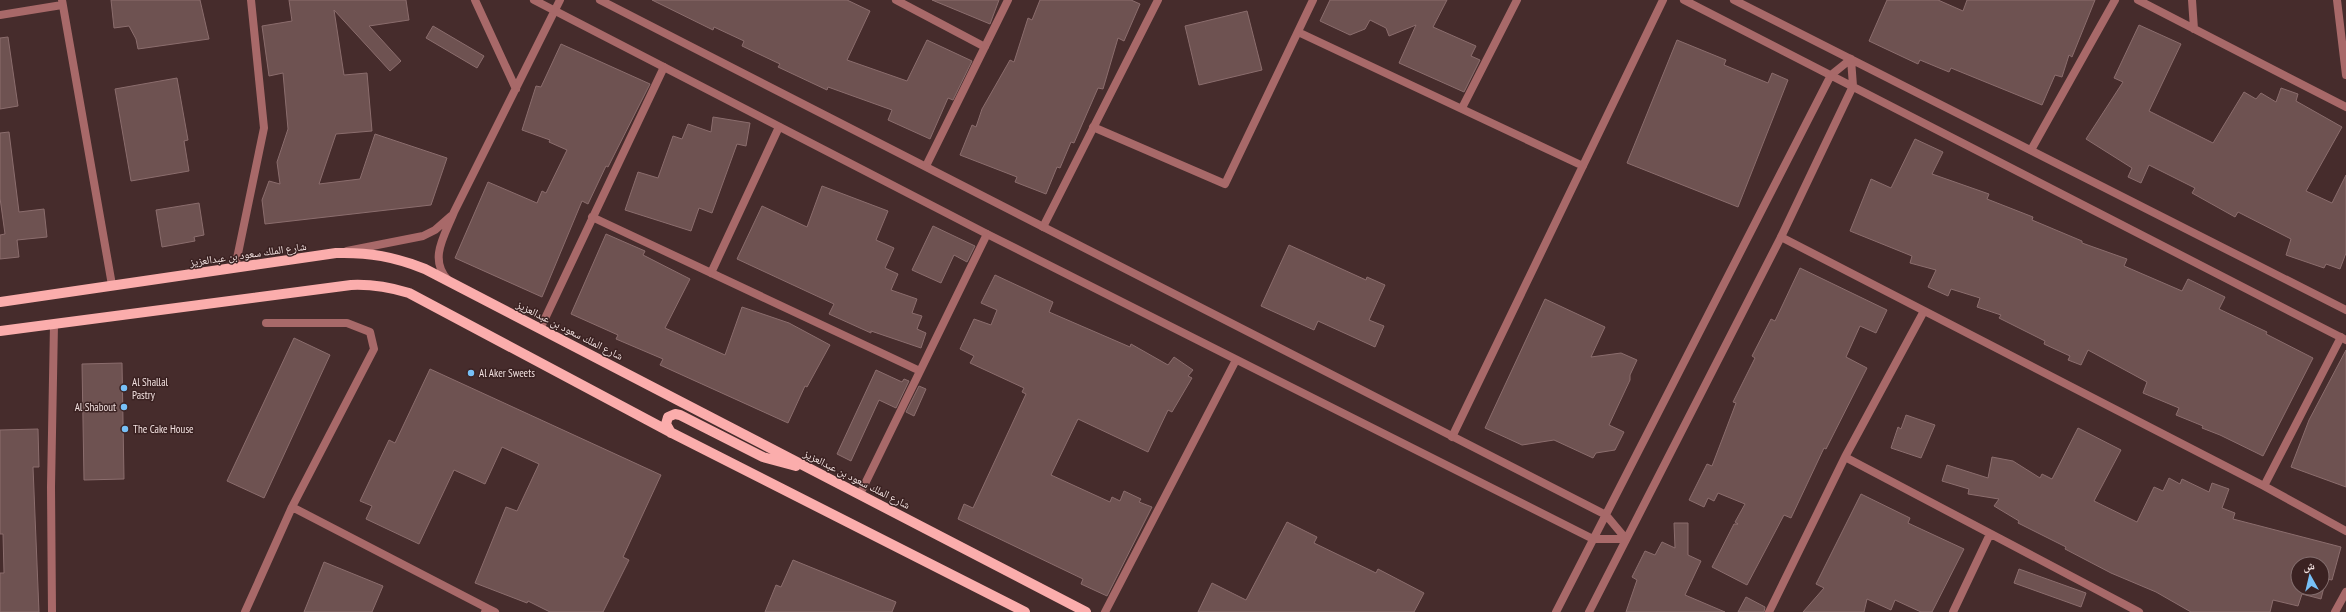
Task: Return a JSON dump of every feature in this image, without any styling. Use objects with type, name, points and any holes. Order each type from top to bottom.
[{"type":"main road","name":"شارع الملك سعود بن عبدالعزيز","points":[[0,303],[112,285],[336,253],[362,252],[401,259],[450,282],[1086,612]]},
{"type":"main road","points":[[0,331],[351,285],[371,284],[390,288],[409,294],[672,433],[1025,612]]},
{"type":"main road","points":[[672,433],[666,424],[668,417],[675,414],[680,415],[763,457],[817,472]]},
{"type":"street","points":[[235,268],[264,128],[251,0]]},
{"type":"street","points":[[475,0],[516,89]]},
{"type":"street","points":[[534,0],[987,234],[1593,539],[1626,538]]},
{"type":"street","points":[[450,282],[443,274],[438,258],[438,248],[454,212],[560,0]]},
{"type":"street","points":[[600,0],[1606,515],[1626,538]]},
{"type":"street","points":[[896,0],[985,47]]},
{"type":"street","points":[[926,166],[1008,0]]},
{"type":"street","points":[[1043,227],[1158,0]]},
{"type":"street","points":[[1093,127],[1225,184],[1313,0]]},
{"type":"street","points":[[1462,108],[1517,0]]},
{"type":"street","points":[[1452,437],[1663,0]]},
{"type":"street","points":[[1684,0],[1831,74],[2343,339],[2264,486]]},
{"type":"street","points":[[1734,0],[2346,310]]},
{"type":"street","points":[[2031,150],[2115,0]]},
{"type":"street","points":[[2138,0],[2346,107]]},
{"type":"street","points":[[2192,0],[2194,29]]},
{"type":"street","points":[[2337,0],[2346,75]]},
{"type":"street","points":[[0,15],[62,2],[112,285]]},
{"type":"street","points":[[1298,32],[1583,166]]},
{"type":"street","points":[[1556,612],[1831,74],[1851,59]]},
{"type":"street","points":[[1589,612],[1781,237],[1853,86],[1851,59]]},
{"type":"street","points":[[540,329],[664,67]]},
{"type":"street","points":[[711,272],[779,127]]},
{"type":"street","points":[[336,253],[380,243],[408,240],[423,236],[442,225],[454,212]]},
{"type":"street","points":[[592,217],[920,371]]},
{"type":"street","points":[[860,494],[987,234]]},
{"type":"street","points":[[1781,237],[2264,486],[2346,531]]},
{"type":"street","points":[[1769,612],[1845,457],[1924,311]]},
{"type":"street","points":[[245,612],[292,507],[374,349],[370,332],[347,323],[266,323]]},
{"type":"street","points":[[52,612],[51,487],[54,324]]},
{"type":"street","points":[[1105,612],[1236,360]]},
{"type":"street","points":[[1845,457],[2139,612]]},
{"type":"street","points":[[292,507],[486,610],[495,612]]},
{"type":"street","points":[[1953,612],[1990,534]]},
{"type":"street","points":[[2335,612],[2346,592]]},
{"type":"building","points":[[111,0],[200,0],[209,39],[138,49],[136,39],[129,26],[114,28]]},
{"type":"building","points":[[289,0],[406,0],[409,20],[369,26],[401,61],[390,71],[334,10],[344,75],[367,73],[372,131],[336,134],[319,184],[360,179],[375,134],[447,158],[431,205],[265,224],[262,200],[269,181],[280,184],[277,162],[288,129],[283,73],[269,76],[262,26],[292,21]]},
{"type":"building","points":[[652,0],[847,0],[870,11],[847,60],[907,81],[927,40],[972,61],[953,100],[948,98],[930,139],[888,120],[892,110],[828,87],[827,90],[778,67],[780,64],[742,46],[744,41],[714,27],[713,30]]},
{"type":"building","points":[[932,0],[999,0],[990,24]]},
{"type":"building","points":[[1040,0],[1131,0],[1140,4],[1124,41],[1118,38],[1103,89],[1098,88],[1074,143],[1071,142],[1060,168],[1057,167],[1046,194],[1015,182],[1017,177],[960,155],[972,125],[976,127],[982,109],[1010,60],[1014,62],[1028,18],[1032,20]]},
{"type":"building","points":[[1330,0],[1447,0],[1433,27],[1476,46],[1471,56],[1480,60],[1464,92],[1399,63],[1416,25],[1389,36],[1386,28],[1370,20],[1365,29],[1350,35],[1320,21]]},
{"type":"building","points":[[1887,0],[1938,0],[1963,11],[1967,0],[2095,0],[2072,57],[2069,55],[2062,77],[2055,75],[2042,105],[1951,68],[1949,72],[1920,60],[1918,64],[1869,41]]},
{"type":"building","points":[[1247,11],[1262,70],[1199,85],[1185,26]]},
{"type":"building","points":[[2139,25],[2181,44],[2149,111],[2213,143],[2244,92],[2256,99],[2261,93],[2276,102],[2281,88],[2298,94],[2296,101],[2342,127],[2306,191],[2332,203],[2346,175],[2346,253],[2340,269],[2326,264],[2324,268],[2286,255],[2291,239],[2238,212],[2235,217],[2192,193],[2195,188],[2149,165],[2141,183],[2128,177],[2132,168],[2086,139],[2123,82],[2114,78]]},
{"type":"building","points":[[433,26],[484,56],[477,68],[426,38]]},
{"type":"building","points":[[8,37],[18,106],[0,109],[0,38]]},
{"type":"building","points":[[1677,40],[1726,60],[1724,65],[1768,83],[1772,73],[1788,80],[1738,207],[1627,163]]},
{"type":"building","points":[[561,44],[650,84],[608,167],[606,166],[588,204],[582,201],[542,297],[455,258],[488,182],[537,203],[542,191],[546,193],[567,150],[549,142],[550,140],[522,130],[536,86],[541,87]]},
{"type":"building","points":[[177,78],[188,140],[184,141],[189,171],[131,181],[115,89]]},
{"type":"building","points":[[713,117],[750,123],[746,146],[737,144],[712,213],[699,208],[691,231],[625,210],[638,172],[658,178],[673,136],[682,139],[688,124],[711,132]]},
{"type":"building","points":[[9,132],[19,212],[44,209],[47,237],[17,240],[19,257],[0,259],[0,235],[5,234],[0,198],[0,133]]},
{"type":"building","points":[[1915,139],[1943,152],[1932,174],[1989,194],[1987,199],[2033,217],[2032,220],[2082,241],[2082,243],[2127,259],[2124,266],[2182,291],[2188,279],[2225,297],[2219,309],[2267,332],[2266,334],[2313,358],[2263,456],[2202,428],[2203,426],[2176,415],[2179,408],[2143,393],[2147,382],[2088,350],[2081,365],[2068,360],[2070,356],[2044,344],[2045,341],[1999,318],[2001,315],[1977,307],[1980,298],[1951,289],[1948,296],[1928,287],[1936,270],[1910,263],[1912,256],[1850,231],[1871,179],[1891,188]]},
{"type":"building","points":[[822,186],[888,211],[876,240],[894,248],[885,268],[898,274],[891,290],[917,299],[912,313],[922,316],[917,329],[926,333],[921,348],[871,331],[871,333],[829,314],[834,304],[737,259],[762,206],[807,227]]},
{"type":"building","points":[[199,203],[204,235],[194,237],[195,241],[162,247],[156,210]]},
{"type":"building","points":[[933,226],[975,246],[967,262],[954,255],[941,283],[912,270]]},
{"type":"building","points":[[606,234],[645,251],[643,255],[690,279],[665,328],[725,355],[742,307],[789,323],[830,345],[807,387],[805,386],[788,423],[660,365],[663,359],[616,339],[618,335],[571,314]]},
{"type":"building","points":[[1289,245],[1366,280],[1367,277],[1385,285],[1369,320],[1384,326],[1375,347],[1318,321],[1314,330],[1261,306]]},
{"type":"building","points":[[1800,268],[1887,310],[1876,333],[1860,326],[1846,357],[1867,368],[1826,449],[1824,448],[1791,518],[1784,515],[1747,585],[1712,567],[1734,524],[1738,524],[1735,522],[1745,504],[1718,493],[1714,501],[1708,498],[1704,507],[1689,500],[1707,464],[1712,466],[1736,403],[1733,402],[1755,358],[1752,356],[1771,319],[1775,321]]},
{"type":"building","points":[[995,275],[1053,302],[1049,312],[1130,347],[1131,344],[1168,365],[1174,357],[1193,370],[1188,376],[1192,378],[1172,412],[1168,410],[1148,452],[1078,419],[1051,475],[1110,502],[1112,497],[1120,501],[1124,491],[1141,499],[1139,502],[1152,507],[1107,596],[1081,584],[1083,579],[958,519],[964,504],[973,508],[1026,394],[1022,392],[1024,388],[970,363],[974,356],[960,349],[974,319],[991,325],[997,310],[981,303]]},
{"type":"building","points":[[1545,299],[1605,327],[1591,357],[1621,353],[1637,360],[1630,375],[1630,380],[1609,425],[1624,432],[1615,450],[1596,453],[1593,458],[1554,440],[1522,445],[1485,428]]},
{"type":"building","points":[[294,338],[330,355],[264,498],[227,481]]},
{"type":"building","points":[[2346,350],[2346,487],[2291,467],[2309,420]]},
{"type":"building","points":[[122,363],[124,479],[84,480],[82,364]]},
{"type":"building","points":[[430,369],[661,475],[623,557],[629,560],[603,612],[550,612],[528,601],[527,603],[475,583],[506,507],[517,511],[539,464],[502,447],[485,484],[454,470],[419,544],[366,519],[372,506],[360,501],[389,440],[395,443]]},
{"type":"building","points":[[876,370],[902,382],[904,379],[909,381],[896,408],[879,400],[851,461],[837,454]]},
{"type":"building","points":[[919,386],[926,389],[914,416],[906,412]]},
{"type":"building","points":[[1906,415],[1935,425],[1921,458],[1891,448],[1898,427],[1901,429]]},
{"type":"building","points":[[2078,428],[2121,450],[2094,501],[2137,522],[2154,487],[2163,491],[2169,478],[2180,484],[2182,479],[2209,492],[2212,483],[2229,489],[2222,508],[2235,513],[2233,519],[2341,547],[2332,580],[2330,580],[2330,556],[2290,556],[2290,596],[2301,596],[2298,606],[2273,600],[2270,612],[2191,612],[2156,592],[2111,573],[2065,549],[2066,547],[2018,523],[2019,521],[1994,506],[1999,499],[1968,494],[1969,489],[1942,481],[1947,465],[1988,478],[1992,457],[2013,461],[2040,478],[2042,474],[2052,479]]},
{"type":"building","points":[[38,429],[39,467],[33,467],[39,612],[0,612],[0,573],[4,573],[3,534],[0,534],[0,430]]},
{"type":"building","points":[[1861,494],[1910,518],[1908,523],[1964,549],[1932,612],[1921,612],[1895,600],[1891,610],[1867,599],[1864,612],[1803,612],[1824,588],[1816,584]]},
{"type":"building","points":[[1287,522],[1317,537],[1314,543],[1376,573],[1378,569],[1424,593],[1414,612],[1198,612],[1212,583],[1246,600]]},
{"type":"building","points":[[1674,523],[1688,523],[1688,555],[1701,561],[1685,595],[1725,612],[1626,612],[1637,580],[1632,577],[1645,551],[1655,555],[1662,542],[1675,548]]},
{"type":"building","points":[[793,560],[896,602],[892,612],[765,612],[776,585],[781,587]]},
{"type":"building","points":[[324,562],[383,586],[372,612],[304,612]]},
{"type":"building","points":[[2019,569],[2086,593],[2081,607],[2014,583]]},
{"type":"building","points":[[2310,596],[2322,596],[2321,599]]},
{"type":"building","points":[[1746,597],[1765,607],[1764,612],[1738,612]]},
{"type":"place","name":"Al Aker Sweets","points":[[471,373]]},
{"type":"place","name":"Al Shallal Pastry","points":[[124,388]]},
{"type":"place","name":"Al Shabout","points":[[124,407]]},
{"type":"place","name":"The Cake House","points":[[125,429]]}]
